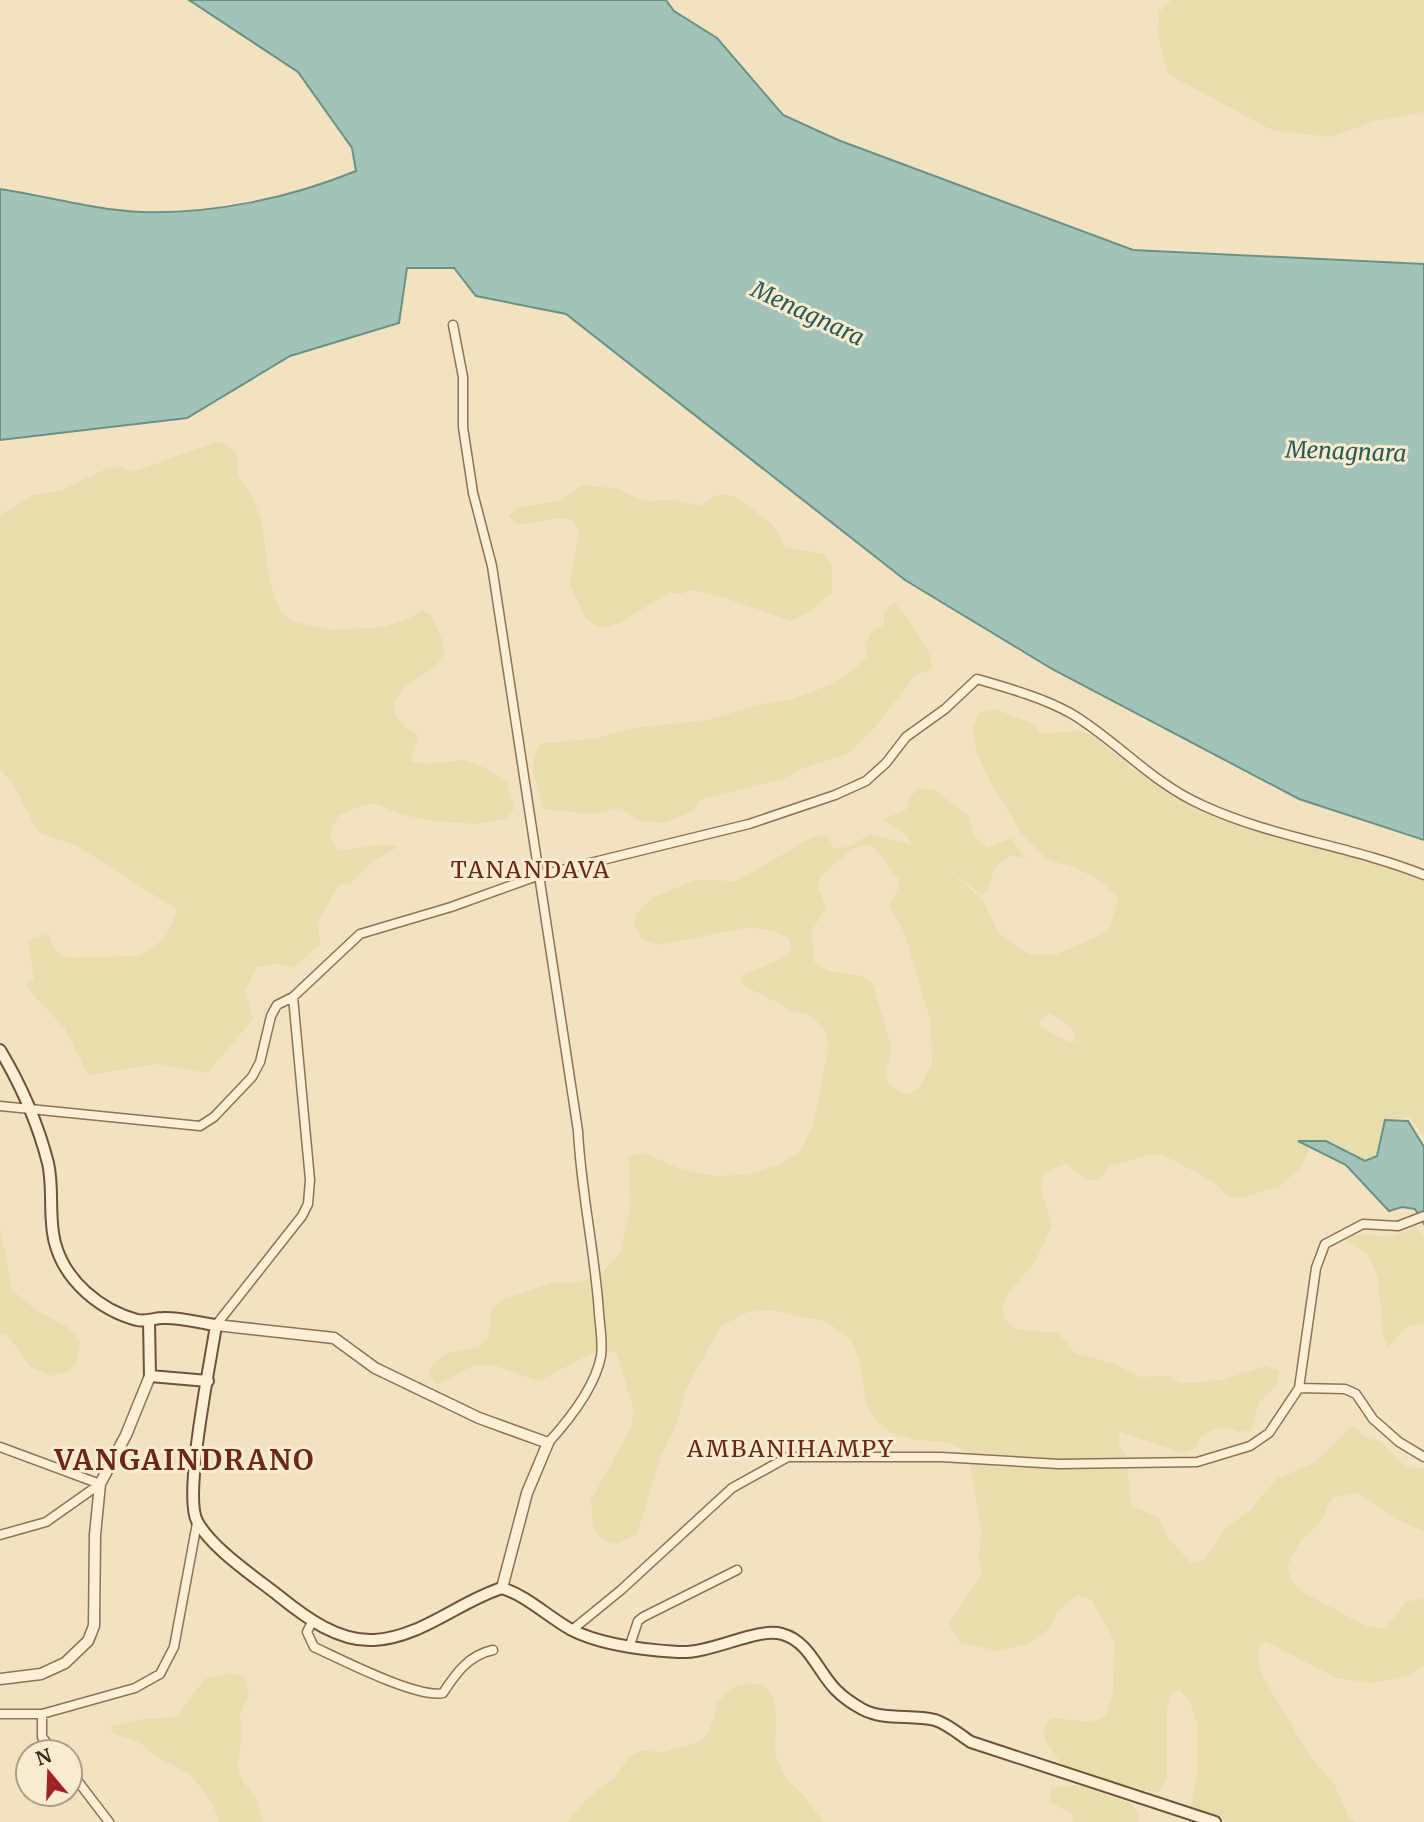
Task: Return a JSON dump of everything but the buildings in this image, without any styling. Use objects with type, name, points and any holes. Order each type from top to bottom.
[{"type":"main road","points":[[0,1050],[29,1109],[48,1162],[55,1244],[66,1268],[78,1285],[101,1304],[149,1321],[163,1318],[216,1325],[197,1439],[194,1507],[197,1523],[243,1568],[313,1620],[333,1632],[353,1639],[385,1638],[414,1629],[456,1606],[502,1588],[515,1592],[572,1630],[630,1645],[678,1652],[699,1652],[767,1632],[786,1635],[804,1647],[836,1690],[864,1710],[885,1716],[936,1721],[979,1745],[1215,1822]]},
{"type":"main road","points":[[149,1321],[150,1376],[208,1381]]},
{"type":"street","points":[[453,325],[463,377],[463,427],[473,493],[492,566],[596,1261],[601,1355],[596,1373],[569,1420],[548,1443],[527,1493],[502,1588]]},
{"type":"street","points":[[0,1106],[200,1126],[214,1116],[252,1077],[260,1062],[271,1016],[277,1005],[293,997],[360,934],[451,907],[537,876],[749,824],[835,795],[866,781],[906,737],[945,709],[977,679],[1070,713],[1144,771],[1199,804],[1259,829],[1352,852],[1424,875]]},
{"type":"street","points":[[216,1325],[309,1203],[310,1180],[293,997]]},
{"type":"street","points":[[572,1630],[621,1590],[732,1488],[788,1457],[941,1457],[1059,1464],[1197,1462],[1250,1446],[1269,1433],[1299,1388],[1316,1268],[1325,1244],[1363,1224],[1398,1226],[1422,1217]]},
{"type":"street","points":[[216,1325],[334,1338],[375,1368],[479,1418],[548,1443]]},
{"type":"street","points":[[0,1679],[41,1674],[65,1663],[88,1641],[93,1626],[95,1535],[100,1484],[126,1435],[150,1376]]},
{"type":"street","points":[[1299,1388],[1345,1389],[1356,1394],[1373,1419],[1399,1442],[1424,1457]]},
{"type":"street","points":[[0,1447],[100,1484]]},
{"type":"street","points":[[0,1535],[46,1522],[100,1484]]},
{"type":"street","points":[[0,1714],[43,1714],[135,1688],[160,1674],[174,1647],[197,1523]]},
{"type":"street","points":[[630,1645],[638,1621],[643,1617],[737,1570]]},
{"type":"street","points":[[313,1620],[307,1632],[314,1647],[408,1688],[436,1694],[443,1693],[458,1669],[481,1653],[493,1650]]},
{"type":"street","points":[[43,1714],[43,1738]]},
{"type":"street","points":[[84,1789],[109,1822]]},
{"type":"shaded area","points":[[1171,0],[1424,0],[1424,112],[1377,120],[1330,137],[1272,130],[1168,74],[1158,35],[1159,12]]},
{"type":"shaded area","points":[[219,441],[236,451],[238,476],[253,499],[262,523],[269,576],[281,611],[291,621],[329,630],[385,627],[410,618],[421,610],[431,615],[442,640],[444,653],[437,665],[403,688],[395,700],[394,713],[406,728],[418,735],[411,761],[424,764],[463,760],[488,769],[507,783],[514,809],[505,819],[478,824],[435,821],[403,815],[377,804],[363,805],[339,815],[332,827],[331,840],[339,851],[379,845],[399,846],[374,861],[350,883],[339,885],[318,921],[320,945],[292,968],[277,964],[257,967],[245,991],[253,1019],[207,1073],[154,1064],[88,1075],[65,1029],[26,986],[34,979],[28,940],[49,934],[55,950],[67,958],[139,956],[165,938],[178,910],[77,846],[38,832],[12,782],[0,769],[0,515],[34,495],[60,491],[108,468],[121,467],[133,472]]},
{"type":"shaded area","points":[[582,485],[618,489],[643,501],[674,500],[701,506],[711,497],[725,494],[737,498],[772,524],[785,547],[824,554],[832,565],[832,592],[812,610],[791,621],[693,590],[680,594],[669,592],[622,622],[609,627],[596,626],[586,618],[570,585],[579,532],[573,520],[559,518],[518,525],[509,516],[519,507],[560,501]]},
{"type":"shaded area","points":[[894,602],[911,623],[931,657],[932,668],[914,677],[872,731],[847,754],[801,769],[783,779],[700,800],[693,811],[664,823],[637,820],[621,808],[591,814],[543,809],[533,770],[534,757],[540,744],[597,738],[635,728],[708,720],[761,704],[793,699],[834,683],[858,667],[867,657],[865,643],[872,632],[884,625],[884,612]]},
{"type":"shaded area","points":[[994,709],[1034,724],[1040,734],[1079,731],[1094,736],[1130,767],[1221,819],[1353,847],[1424,870],[1424,1136],[1409,1117],[1385,1120],[1377,1156],[1365,1161],[1326,1141],[1300,1142],[1309,1149],[1301,1167],[1280,1186],[1243,1198],[1230,1198],[1211,1180],[1163,1155],[1150,1154],[1108,1167],[1100,1179],[1088,1180],[1066,1164],[1054,1168],[1043,1175],[1041,1188],[1052,1226],[1035,1262],[1008,1293],[1003,1306],[1004,1319],[1016,1329],[1058,1333],[1075,1353],[1115,1364],[1139,1377],[1169,1376],[1180,1383],[1194,1383],[1225,1379],[1265,1366],[1279,1371],[1277,1384],[1258,1404],[1252,1430],[1239,1432],[1227,1427],[1212,1430],[1201,1436],[1195,1448],[1182,1453],[1120,1432],[1118,1444],[1126,1455],[1131,1506],[1158,1517],[1168,1538],[1191,1563],[1205,1560],[1223,1531],[1249,1511],[1277,1479],[1314,1463],[1352,1425],[1367,1438],[1381,1442],[1406,1467],[1424,1468],[1424,1532],[1399,1520],[1357,1492],[1333,1498],[1319,1524],[1301,1539],[1287,1566],[1292,1581],[1304,1593],[1368,1627],[1386,1628],[1406,1602],[1424,1598],[1424,1666],[1406,1676],[1372,1683],[1337,1678],[1265,1641],[1259,1648],[1259,1664],[1264,1679],[1310,1756],[1334,1784],[1349,1817],[1355,1822],[1227,1822],[1191,1809],[1197,1776],[1197,1723],[1189,1700],[1180,1690],[1171,1693],[1167,1708],[1167,1778],[1158,1793],[1066,1771],[1043,1736],[1046,1724],[1052,1718],[1091,1722],[1106,1716],[1113,1693],[1114,1640],[1091,1599],[1077,1595],[1058,1611],[1050,1628],[1027,1644],[999,1651],[960,1643],[949,1623],[982,1574],[979,1558],[981,1531],[969,1453],[948,1442],[915,1440],[890,1432],[876,1420],[866,1403],[859,1359],[851,1339],[827,1322],[771,1310],[748,1312],[721,1326],[686,1389],[675,1429],[661,1455],[637,1534],[617,1544],[603,1540],[593,1527],[591,1500],[631,1428],[634,1409],[616,1352],[598,1350],[539,1381],[494,1365],[474,1365],[437,1385],[430,1377],[429,1370],[445,1354],[478,1347],[488,1338],[492,1309],[502,1300],[551,1283],[580,1282],[603,1272],[620,1253],[630,1209],[629,1157],[644,1153],[680,1169],[714,1176],[745,1175],[778,1165],[799,1153],[813,1126],[828,1050],[827,1033],[811,1015],[795,1012],[743,985],[741,976],[785,957],[792,949],[789,939],[773,931],[750,927],[658,945],[643,940],[635,926],[636,914],[654,897],[696,880],[737,881],[813,837],[828,836],[834,849],[852,846],[869,834],[912,845],[907,835],[883,819],[906,810],[909,799],[918,788],[934,790],[968,815],[974,836],[988,848],[1011,838],[1026,859],[1011,855],[995,868],[989,886],[981,895],[939,861],[982,899],[999,933],[1029,954],[1055,955],[1108,932],[1118,900],[1105,883],[1078,869],[1047,859],[1023,835],[991,783],[976,751],[973,728],[979,713]],"holes":[[[873,846],[899,880],[899,887],[889,905],[905,934],[931,1023],[932,1064],[919,1088],[907,1095],[889,1085],[885,1072],[892,1048],[873,985],[863,976],[829,971],[815,963],[813,957],[812,930],[826,908],[819,889],[820,876],[853,848]],[[1050,1013],[1072,1028],[1076,1041],[1069,1042],[1040,1027],[1039,1020]]]},
{"type":"shaded area","points":[[0,1227],[12,1290],[36,1310],[69,1328],[80,1343],[76,1363],[67,1372],[51,1376],[29,1366],[6,1333],[0,1335]]},
{"type":"shaded area","points":[[1416,1227],[1424,1237],[1424,1323],[1406,1327],[1388,1348],[1383,1334],[1378,1277],[1367,1253],[1344,1238],[1364,1234],[1391,1237]]},
{"type":"shaded area","points":[[232,1673],[245,1677],[249,1696],[240,1714],[242,1739],[237,1764],[241,1778],[257,1800],[263,1822],[220,1822],[211,1801],[190,1774],[154,1755],[139,1742],[113,1733],[110,1727],[142,1719],[177,1717],[204,1679]]},
{"type":"shaded area","points":[[748,1683],[761,1684],[771,1693],[776,1713],[775,1753],[785,1778],[805,1797],[823,1822],[568,1822],[585,1801],[614,1778],[630,1756],[643,1750],[662,1753],[695,1743],[707,1735],[715,1716],[716,1703],[734,1687]]},
{"type":"shaded area","points":[[1078,1785],[1132,1804],[1139,1816],[1138,1822],[1073,1822],[1072,1814],[1049,1801],[1051,1788]]},
{"type":"water","name":"Menagnara","points":[[189,0],[666,0],[674,11],[717,38],[783,115],[838,140],[1133,250],[1424,264],[1424,840],[1299,799],[1052,669],[905,580],[566,314],[476,296],[454,268],[407,268],[399,323],[290,356],[187,418],[0,440],[0,189],[106,209],[169,212],[251,202],[305,189],[356,171],[352,148],[298,72]]},
{"type":"water","points":[[1385,1120],[1408,1121],[1424,1147],[1424,1224],[1415,1209],[1402,1207],[1389,1211],[1346,1165],[1298,1141],[1326,1141],[1365,1161],[1377,1156]]},
{"type":"district","name":"TANANDAVA","points":[[531,869]]},
{"type":"district","name":"AMBANIHAMPY","points":[[791,1448]]},
{"type":"district","name":"VANGAINDRANO","points":[[185,1460]]}]
